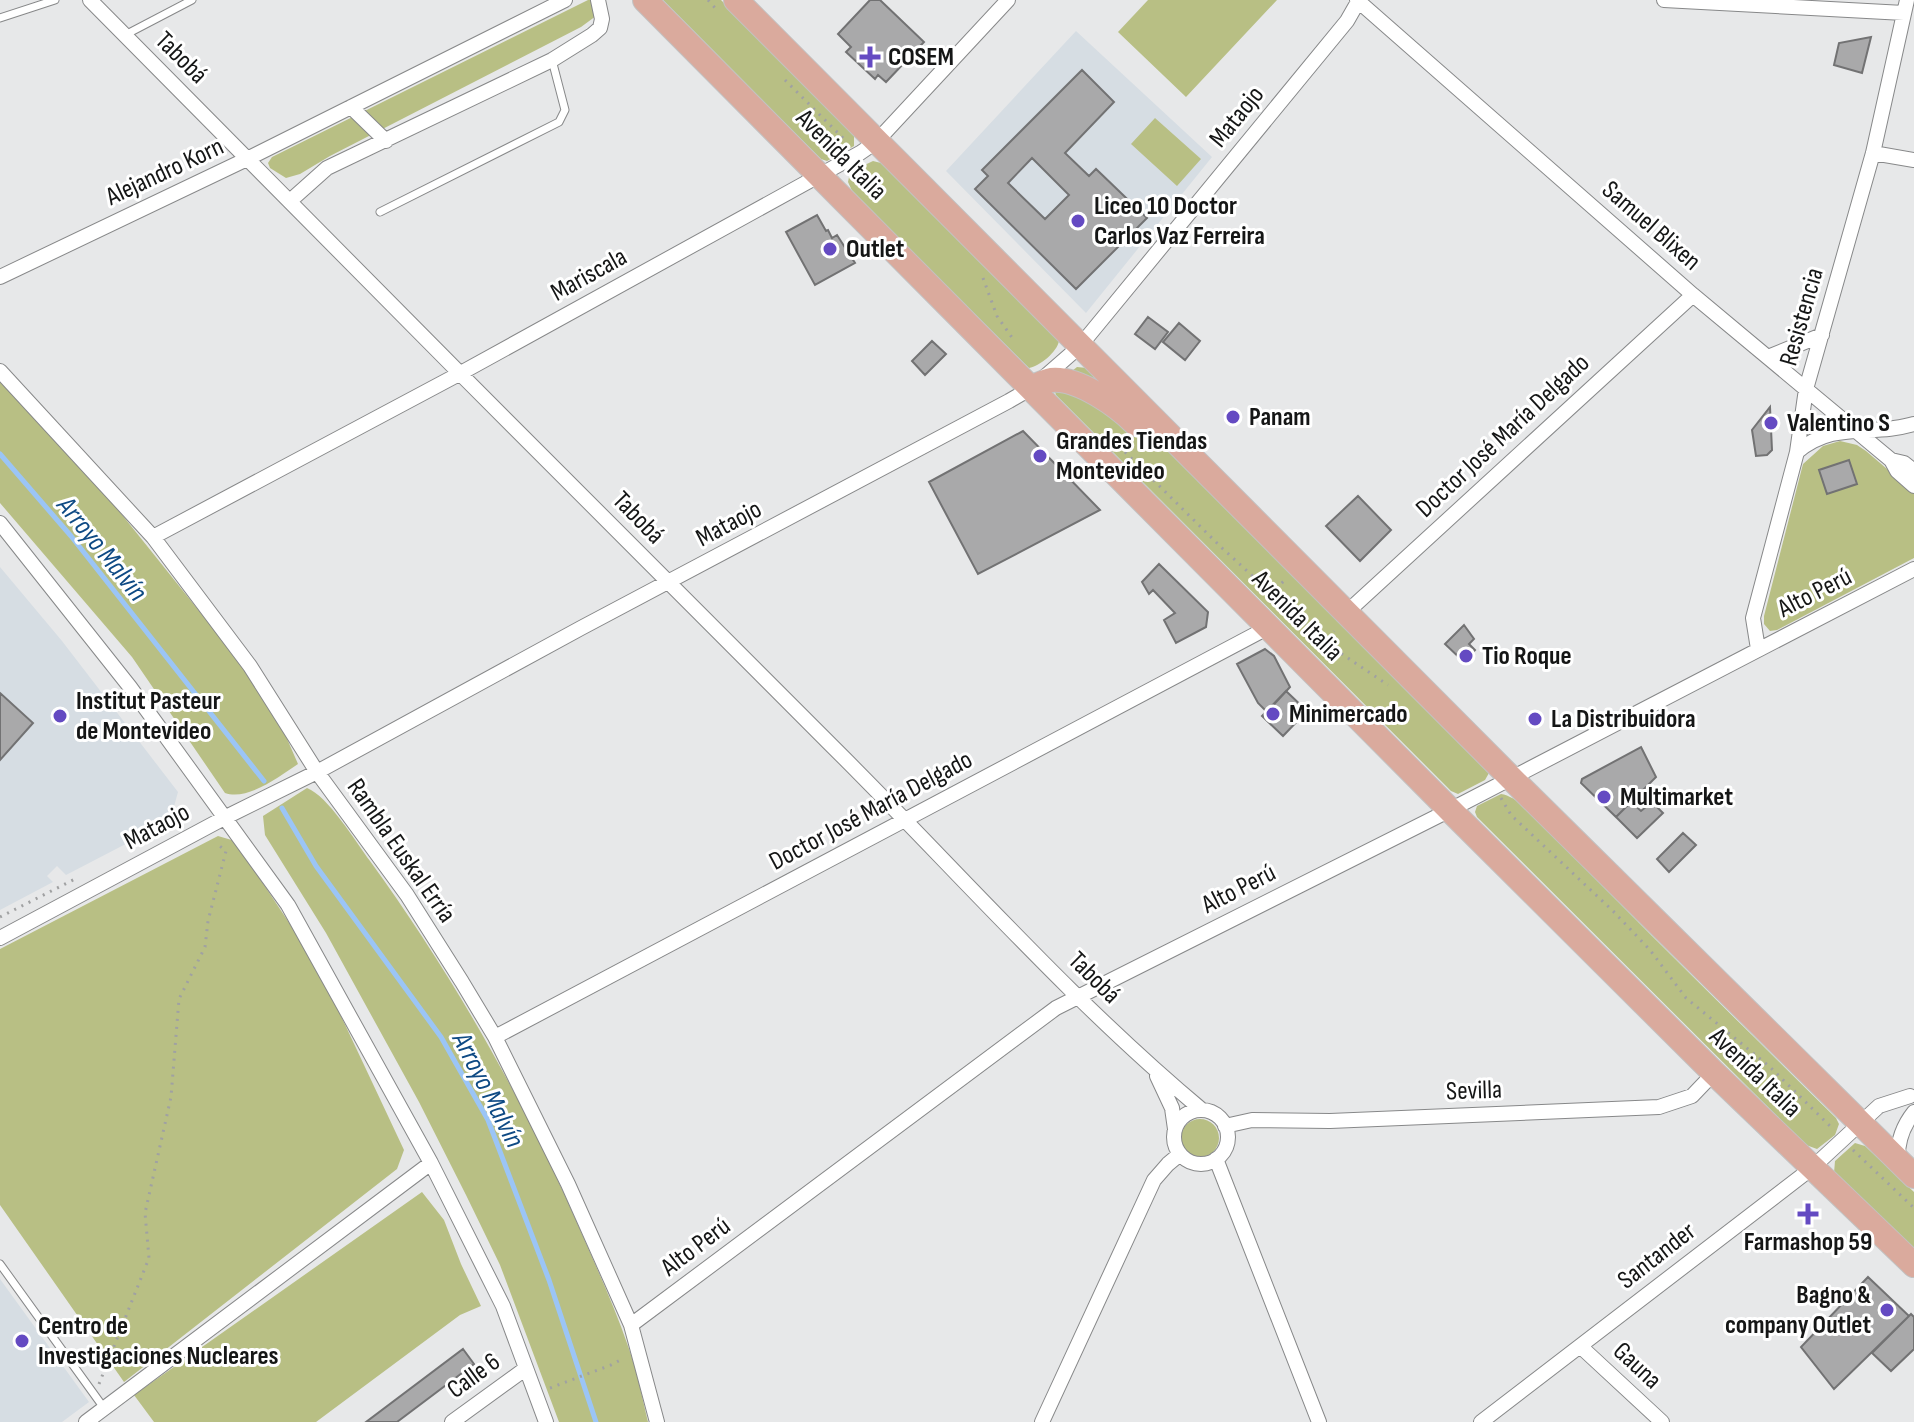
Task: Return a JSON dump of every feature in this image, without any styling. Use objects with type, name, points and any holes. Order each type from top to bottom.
[{"type":"main road","name":"Avenida Italia","points":[[645,0],[1033,387],[1450,810],[1714,1073],[1914,1265]]},
{"type":"main road","name":"Avenida Italia","points":[[727,6],[868,147],[1080,346],[1346,613],[1501,783],[1850,1131],[1906,1169]]},
{"type":"main road","points":[[1033,387],[1051,380],[1069,383],[1097,395],[1119,407],[1181,469],[1220,487]]},
{"type":"street","name":"Tabobá","points":[[90,0],[668,584],[907,820],[1077,997],[1152,1068],[1202,1110],[1216,1115],[1225,1126]]},
{"type":"street","name":"Alejandro Korn","points":[[0,277],[247,159],[565,0]]},
{"type":"street","points":[[290,201],[327,168],[552,60],[600,28],[602,19],[598,0]]},
{"type":"street","name":"Mariscala","points":[[153,537],[459,374],[821,176],[868,147],[1008,0]]},
{"type":"street","name":"Samuel Blixen","points":[[1358,0],[1693,295],[1891,460],[1897,471],[1914,486]]},
{"type":"street","name":"Mataojo","points":[[0,938],[317,772],[1033,387],[1080,346],[1347,21],[1358,0]]},
{"type":"street","points":[[1664,0],[1906,6]]},
{"type":"street","name":"Resistencia","points":[[1758,649],[1753,618],[1797,452],[1806,389],[1873,153],[1906,6]]},
{"type":"street","points":[[351,107],[386,141]]},
{"type":"street","points":[[1873,153],[1914,160]]},
{"type":"street","name":"Doctor José María Delgado","points":[[1346,613],[1693,295]]},
{"type":"street","points":[[1768,357],[1822,335]]},
{"type":"street","name":"Rambla Euskal Erría","points":[[0,371],[153,537],[250,666],[317,772],[407,895],[495,1037],[568,1184],[631,1325],[657,1422]]},
{"type":"street","points":[[1797,452],[1820,435],[1885,430],[1914,424]]},
{"type":"street","points":[[1891,460],[1904,463],[1914,471]]},
{"type":"street","points":[[0,523],[130,687],[288,905],[431,1163],[503,1306],[546,1422]]},
{"type":"street","name":"Alto Perú","points":[[631,1325],[1056,1008],[1450,810],[1914,569]]},
{"type":"street","name":"Doctor José María Delgado","points":[[495,1037],[907,820],[1261,619]]},
{"type":"street","name":"Tabobá","points":[[1152,1068],[1172,1108],[1174,1138],[1180,1154]]},
{"type":"street","name":"Sevilla","points":[[1225,1126],[1252,1120],[1330,1121],[1659,1107],[1692,1096],[1714,1073]]},
{"type":"street","name":"Santander","points":[[1481,1422],[1812,1168],[1879,1106],[1913,1092]]},
{"type":"street","points":[[1175,1129],[1185,1115],[1202,1110]]},
{"type":"street","points":[[1906,1169],[1901,1133],[1914,1112]]},
{"type":"street","points":[[1042,1422],[1154,1180],[1180,1154],[1193,1163],[1216,1159],[1227,1141],[1225,1126]]},
{"type":"street","points":[[1216,1159],[1319,1422]]},
{"type":"street","points":[[86,1422],[431,1163]]},
{"type":"street","name":"Gauna","points":[[1580,1346],[1662,1422]]},
{"type":"street","name":"Calle 6","points":[[452,1422],[525,1369]]},
{"type":"street","points":[[105,1408],[116,1422]]},
{"type":"lane","points":[[0,18],[55,0]]},
{"type":"lane","points":[[125,35],[192,0]]},
{"type":"lane","points":[[380,212],[559,122],[565,110],[552,60]]},
{"type":"lane","points":[[0,1264],[105,1408]]},
{"type":"path","points":[[708,0],[727,6]]},
{"type":"path","points":[[786,81],[830,127],[868,147]]},
{"type":"path","points":[[976,271],[983,278],[997,316],[1020,347]]},
{"type":"path","points":[[1116,444],[1327,644],[1394,689]]},
{"type":"path","points":[[1261,619],[1271,593],[1299,566]]},
{"type":"path","points":[[1308,666],[1327,644],[1346,613]]},
{"type":"path","points":[[1501,783],[1502,799],[1511,815],[1613,911],[1650,950],[1686,998],[1850,1131],[1914,1208]]},
{"type":"path","points":[[95,1395],[149,1258],[145,1213],[171,1097],[179,999],[205,947],[208,921],[226,851],[217,844]]},
{"type":"path","points":[[0,917],[80,876]]},
{"type":"path","points":[[536,1394],[611,1365]]},
{"type":"shaded area","name":"Liceo 10 Doctor Carlos Vaz Ferreira","points":[[1076,31],[1212,157],[1086,313],[946,171]]},
{"type":"shaded area","name":"Institut Pasteur de Montevideo","points":[[0,567],[62,641],[178,792],[170,821],[66,875],[57,866],[47,876],[53,882],[0,910]]},
{"type":"shaded area","name":"Centro de Investigaciones Nucleares","points":[[0,1279],[89,1402],[62,1422],[0,1422]]},
{"type":"green space","points":[[588,0],[594,0],[596,16],[581,27],[300,174],[286,178],[270,168],[268,163],[272,157]]},
{"type":"green space","points":[[663,0],[721,0],[846,126],[854,135],[854,146],[827,161],[821,159]]},
{"type":"green space","points":[[1148,0],[1277,0],[1186,97],[1118,32]]},
{"type":"green space","points":[[1155,118],[1201,159],[1177,186],[1131,144]]},
{"type":"green space","points":[[873,161],[885,164],[1059,341],[1047,358],[1029,368],[853,193],[848,182],[850,172]]},
{"type":"green space","points":[[1077,367],[1087,368],[1488,769],[1485,780],[1458,794],[1451,791],[1056,395],[1067,375]]},
{"type":"green space","points":[[0,379],[111,501],[236,657],[278,718],[298,764],[253,791],[234,795],[225,793],[132,657],[0,503]]},
{"type":"green space","points":[[1840,441],[1866,451],[1914,492],[1914,558],[1770,631],[1764,624],[1764,616],[1803,464],[1823,446]]},
{"type":"green space","points":[[307,788],[324,800],[341,820],[401,905],[459,995],[512,1089],[560,1185],[612,1304],[631,1355],[648,1422],[559,1422],[500,1265],[466,1195],[326,933],[265,835],[263,816]]},
{"type":"green space","points":[[1501,794],[1519,802],[1537,818],[1836,1118],[1839,1124],[1835,1135],[1817,1149],[1806,1145],[1477,817],[1477,806]]},
{"type":"green space","points":[[218,836],[235,841],[317,965],[404,1150],[397,1169],[124,1382],[0,1205],[0,949]]},
{"type":"green space","points":[[1200,1119],[1213,1125],[1219,1138],[1213,1151],[1200,1157],[1187,1151],[1181,1138],[1187,1125]]},
{"type":"green space","points":[[1855,1143],[1865,1146],[1914,1192],[1914,1249],[1834,1173],[1835,1161]]},
{"type":"green space","points":[[422,1192],[444,1220],[481,1306],[460,1315],[316,1422],[154,1422],[134,1395]]},
{"type":"building","points":[[870,0],[880,0],[924,42],[886,82],[878,75],[875,79],[846,52],[851,47],[838,34]]},
{"type":"building","points":[[1871,37],[1862,73],[1834,65],[1839,43]]},
{"type":"building","points":[[1082,70],[1114,102],[1065,153],[1089,176],[1096,169],[1147,218],[1076,289],[975,189],[988,176],[982,170]],"holes":[[[1032,158],[1069,195],[1045,219],[1008,183]]]},
{"type":"building","points":[[817,215],[832,238],[837,235],[855,263],[815,285],[786,232]]},
{"type":"building","points":[[1148,317],[1168,332],[1155,349],[1135,334]]},
{"type":"building","points":[[1179,323],[1200,341],[1185,360],[1163,342]]},
{"type":"building","points":[[932,341],[946,354],[925,375],[912,361]]},
{"type":"building","points":[[1770,407],[1772,450],[1767,455],[1756,456],[1752,430]]},
{"type":"building","points":[[1023,431],[1100,510],[978,574],[929,482]]},
{"type":"building","points":[[1849,460],[1857,484],[1827,494],[1819,470]]},
{"type":"building","points":[[1358,496],[1391,530],[1360,561],[1326,526]]},
{"type":"building","points":[[1159,564],[1208,612],[1206,627],[1176,643],[1164,620],[1175,613],[1153,590],[1149,594],[1142,582]]},
{"type":"building","points":[[1464,625],[1474,639],[1469,644],[1475,650],[1464,662],[1445,644]]},
{"type":"building","points":[[1265,649],[1274,656],[1290,687],[1267,712],[1258,703],[1237,664]]},
{"type":"building","points":[[1286,691],[1307,711],[1283,736],[1262,716]]},
{"type":"building","name":"Institut Pasteur de Montevideo","points":[[0,693],[33,723],[0,760]]},
{"type":"building","points":[[1641,747],[1656,777],[1616,817],[1581,783],[1582,779]]},
{"type":"building","points":[[1631,802],[1641,811],[1652,802],[1663,813],[1637,838],[1616,817]]},
{"type":"building","points":[[1683,833],[1696,845],[1669,872],[1657,859]]},
{"type":"building","points":[[1868,1277],[1909,1316],[1834,1389],[1801,1347]]},
{"type":"building","points":[[1911,1314],[1914,1317],[1914,1349],[1891,1371],[1872,1353]]},
{"type":"building","points":[[463,1349],[474,1364],[397,1422],[366,1422]]},
{"type":"waterway","name":"Arroyo Malvín","points":[[0,454],[71,536],[264,781]]},
{"type":"waterway","name":"Arroyo Malvín","points":[[282,808],[316,866],[441,1037],[488,1120],[549,1280],[596,1422]]},
{"type":"place","name":"COSEM","points":[[870,57]]},
{"type":"place","name":"Liceo 10 Doctor Carlos Vaz Ferreira","points":[[1078,221]]},
{"type":"place","name":"Outlet","points":[[830,249]]},
{"type":"place","name":"Panam","points":[[1233,417]]},
{"type":"place","name":"Valentino S","points":[[1771,423]]},
{"type":"place","name":"Grandes Tiendas Montevideo","points":[[1040,456]]},
{"type":"place","name":"Tio Roque","points":[[1466,656]]},
{"type":"place","name":"Minimercado","points":[[1273,714]]},
{"type":"place","name":"Institut Pasteur de Montevideo","points":[[60,716]]},
{"type":"place","name":"La Distribuidora","points":[[1535,719]]},
{"type":"place","name":"Multimarket","points":[[1604,797]]},
{"type":"place","name":"Farmashop 59","points":[[1808,1214]]},
{"type":"place","name":"Bagno & company Outlet","points":[[1887,1310]]},
{"type":"place","name":"Centro de Investigaciones Nucleares","points":[[22,1341]]}]
